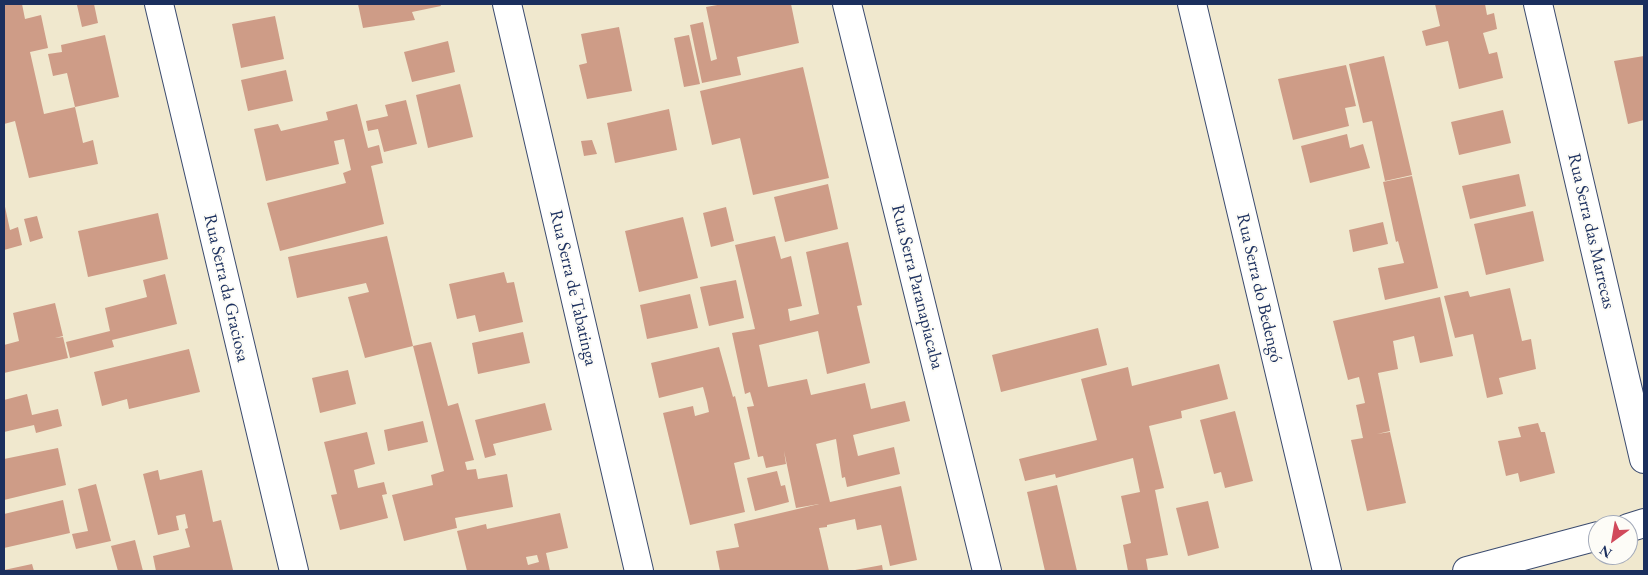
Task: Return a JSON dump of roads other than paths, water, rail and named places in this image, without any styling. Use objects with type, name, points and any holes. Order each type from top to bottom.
[{"type":"street","name":"Rua Serra da Graciosa","points":[[159,4],[294,571]]},
{"type":"street","name":"Rua Serra de Tabatinga","points":[[507,4],[639,571]]},
{"type":"street","name":"Rua Serra Paranapiacaba","points":[[847,4],[987,571]]},
{"type":"street","name":"Rua Serra do Bedengó","points":[[1192,4],[1327,571]]},
{"type":"street","name":"Rua Serra das Marrecas","points":[[1538,4],[1644,459]]},
{"type":"street","points":[[1467,571],[1588,539]]}]
